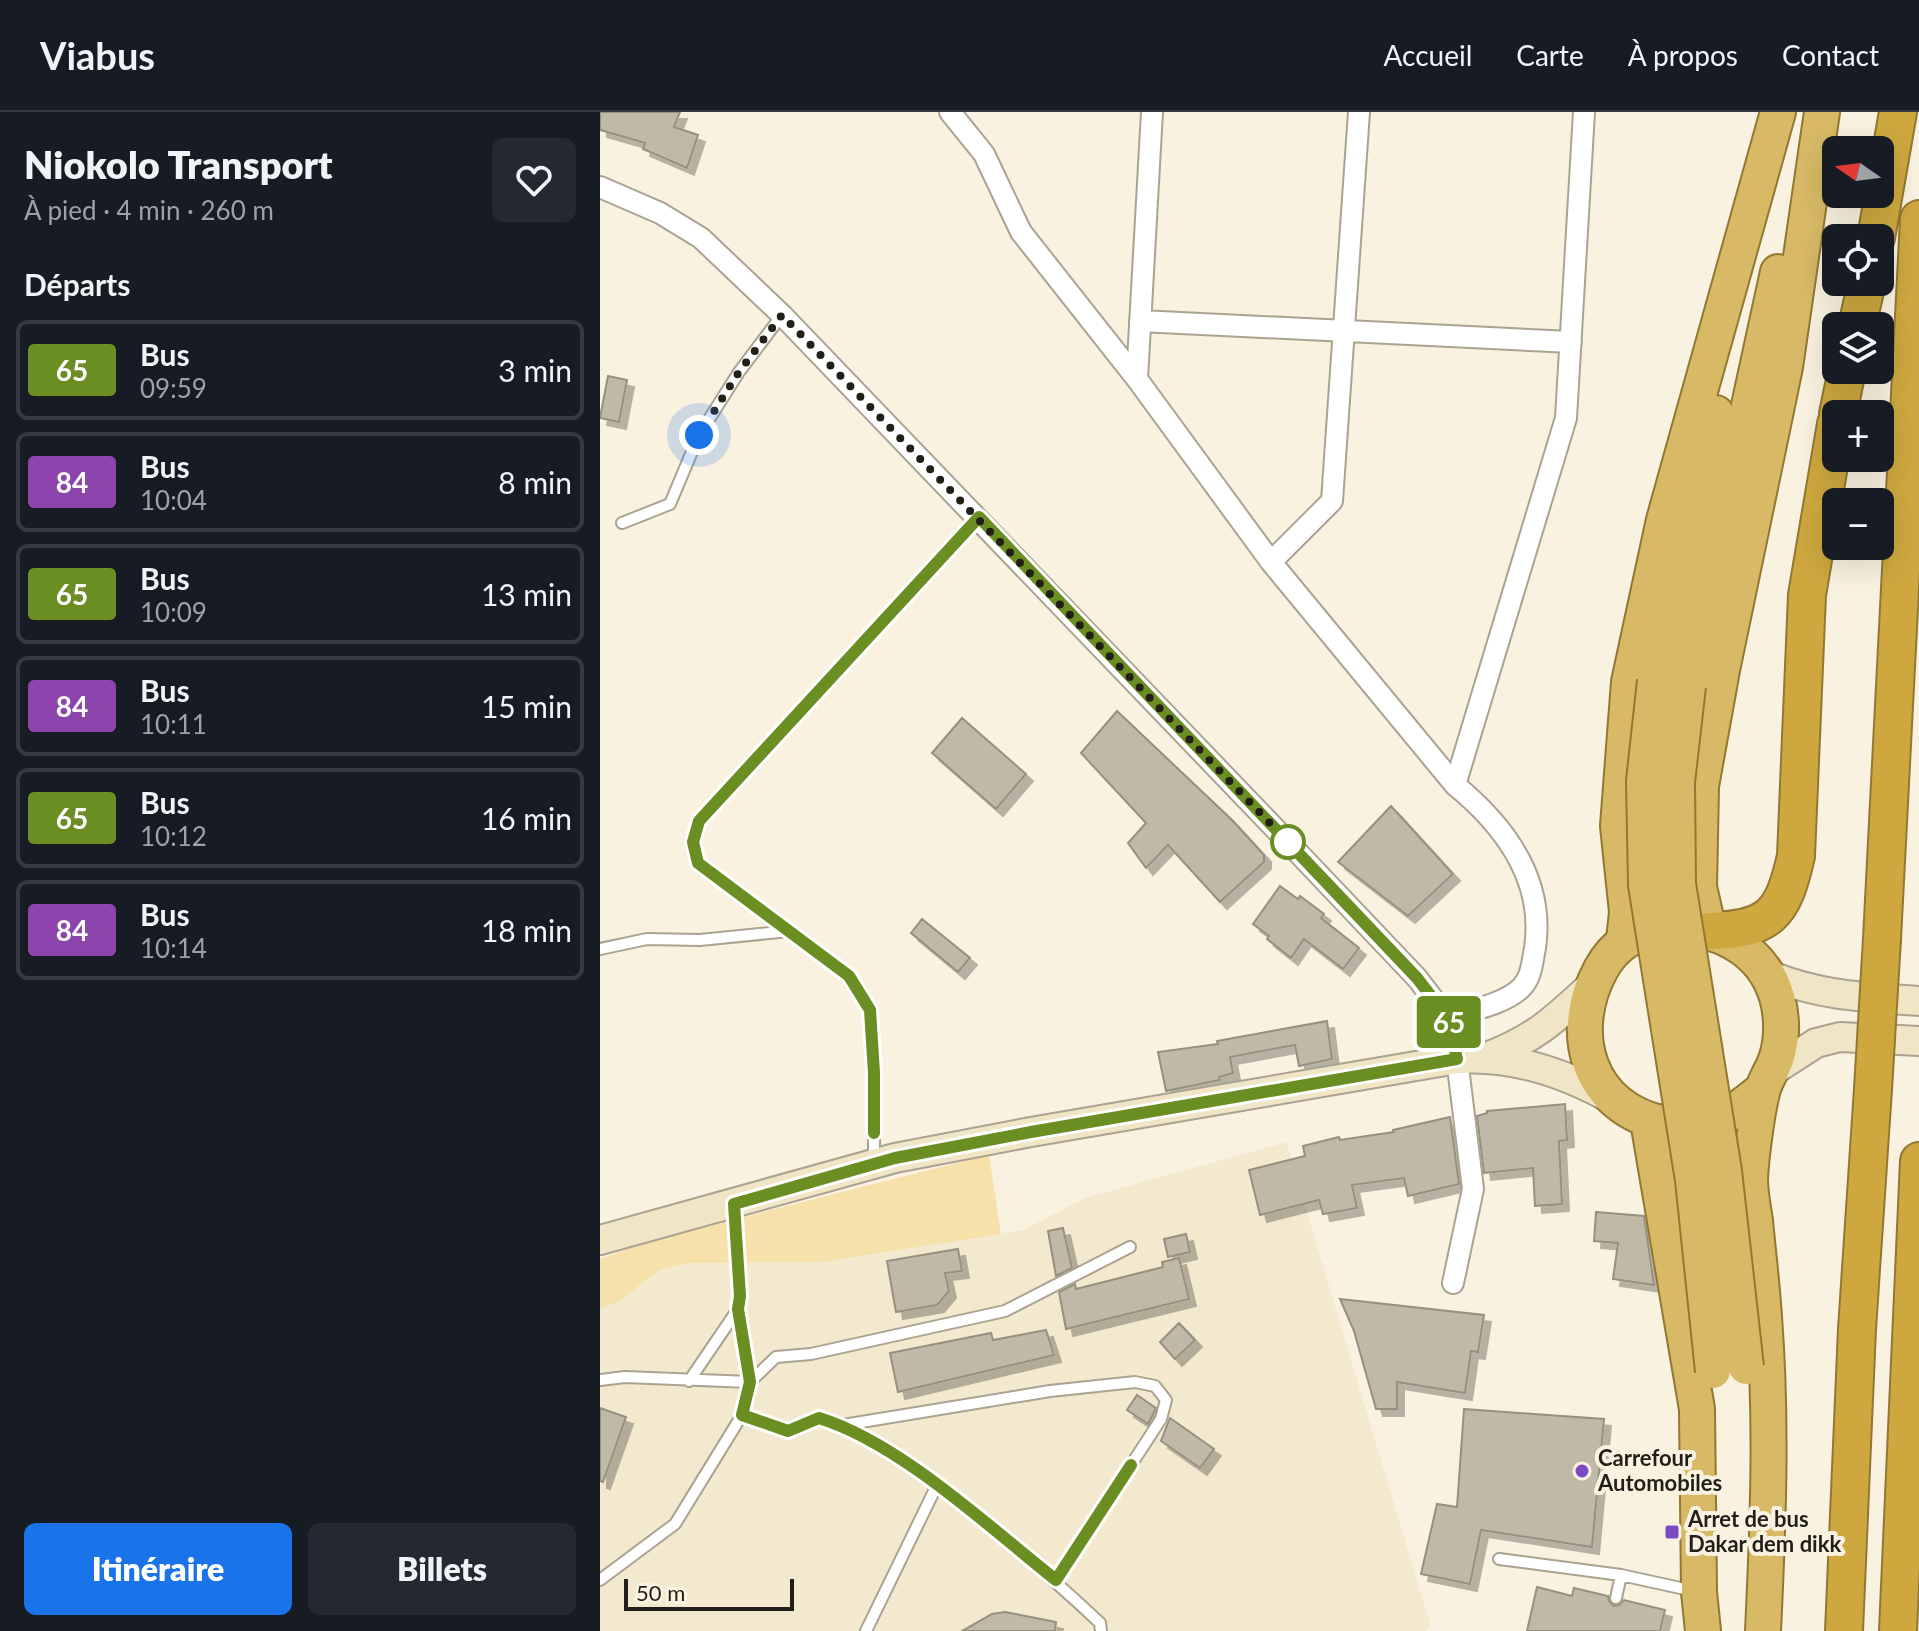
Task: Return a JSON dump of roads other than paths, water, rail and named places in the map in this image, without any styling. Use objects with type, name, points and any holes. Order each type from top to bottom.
[{"type":"highway","points":[[1749,1631],[1729,1369],[1724,1171],[1678,884],[1672,684],[1781,112]]},
{"type":"highway","points":[[1624,940],[1627,912],[1618,826],[1629,682],[1664,520],[1781,112]]},
{"type":"highway","points":[[1672,684],[1814,112]]},
{"type":"highway","points":[[1709,931],[1699,887],[1701,786],[1785,367],[1822,112]]},
{"type":"highway","points":[[1878,224],[1898,112]]},
{"type":"highway","points":[[1844,1631],[1857,1329],[1882,939],[1919,219]]},
{"type":"highway","points":[[1766,1082],[1739,1109],[1711,1123],[1679,1127],[1648,1121],[1617,1102],[1602,1087],[1585,1048],[1585,1005],[1605,962],[1624,940],[1648,930],[1751,928],[1779,906],[1788,890],[1796,856],[1807,595],[1827,472]]},
{"type":"highway","points":[[1709,931],[1732,940],[1751,955],[1777,995],[1781,1019],[1780,1043],[1766,1082],[1750,1179],[1764,1317],[1771,1452],[1763,1631]]},
{"type":"highway","points":[[1648,1121],[1697,1409],[1699,1592],[1703,1631]]},
{"type":"highway","points":[[1898,1631],[1919,1161]]},
{"type":"highway","points":[[1718,1631],[1729,1369]]},
{"type":"main road","points":[[1766,974],[1798,987],[1829,994],[1919,1001]]},
{"type":"main road","points":[[1487,1057],[1533,1036],[1592,985]]},
{"type":"main road","points":[[1766,1082],[1816,1043],[1840,1037],[1919,1041]]},
{"type":"main road","points":[[600,1240],[874,1163],[1031,1132],[1457,1059],[1487,1057],[1565,1075],[1617,1102]]},
{"type":"street","points":[[950,112],[984,154],[1021,232],[1137,379],[1271,562],[1455,785],[1478,804],[1521,858],[1536,904],[1536,941],[1528,981],[1518,991],[1496,1002],[1447,1017]]},
{"type":"street","points":[[1137,379],[1152,112]]},
{"type":"street","points":[[1271,562],[1332,501],[1359,112]]},
{"type":"street","points":[[1455,785],[1566,418],[1584,112]]},
{"type":"street","points":[[600,187],[660,213],[701,238],[782,315],[979,517],[1407,967],[1447,1017],[1457,1059],[1473,1189],[1453,1283]]},
{"type":"street","points":[[1140,321],[1571,342]]},
{"type":"lane","points":[[622,523],[670,504],[699,435],[739,372],[782,315]]},
{"type":"lane","points":[[874,1163],[870,1010],[849,976],[698,863],[693,842],[699,821],[979,517]]},
{"type":"lane","points":[[600,949],[647,939],[700,940],[790,931]]},
{"type":"lane","points":[[600,1580],[675,1524],[742,1415],[750,1382],[738,1309],[740,1296],[734,1204]]},
{"type":"lane","points":[[600,1380],[625,1377],[750,1382],[776,1357],[811,1354],[1005,1311],[1130,1247]]},
{"type":"lane","points":[[689,1381],[738,1309]]},
{"type":"lane","points":[[843,1425],[1050,1391],[1135,1382],[1155,1386],[1166,1400],[1161,1419],[1056,1580]]},
{"type":"lane","points":[[742,1415],[788,1431],[819,1418],[843,1425],[937,1485],[1056,1580],[1100,1623],[1101,1631]]},
{"type":"lane","points":[[866,1631],[937,1485]]},
{"type":"lane","points":[[1499,1559],[1621,1575],[1699,1592]]},
{"type":"lane","points":[[1616,1598],[1621,1575]]},
{"type":"place","name":"Carrefour Automobiles","points":[[1582,1471]]},
{"type":"place","name":"Arret de bus Dakar dem dikk","points":[[1672,1532]]}]
